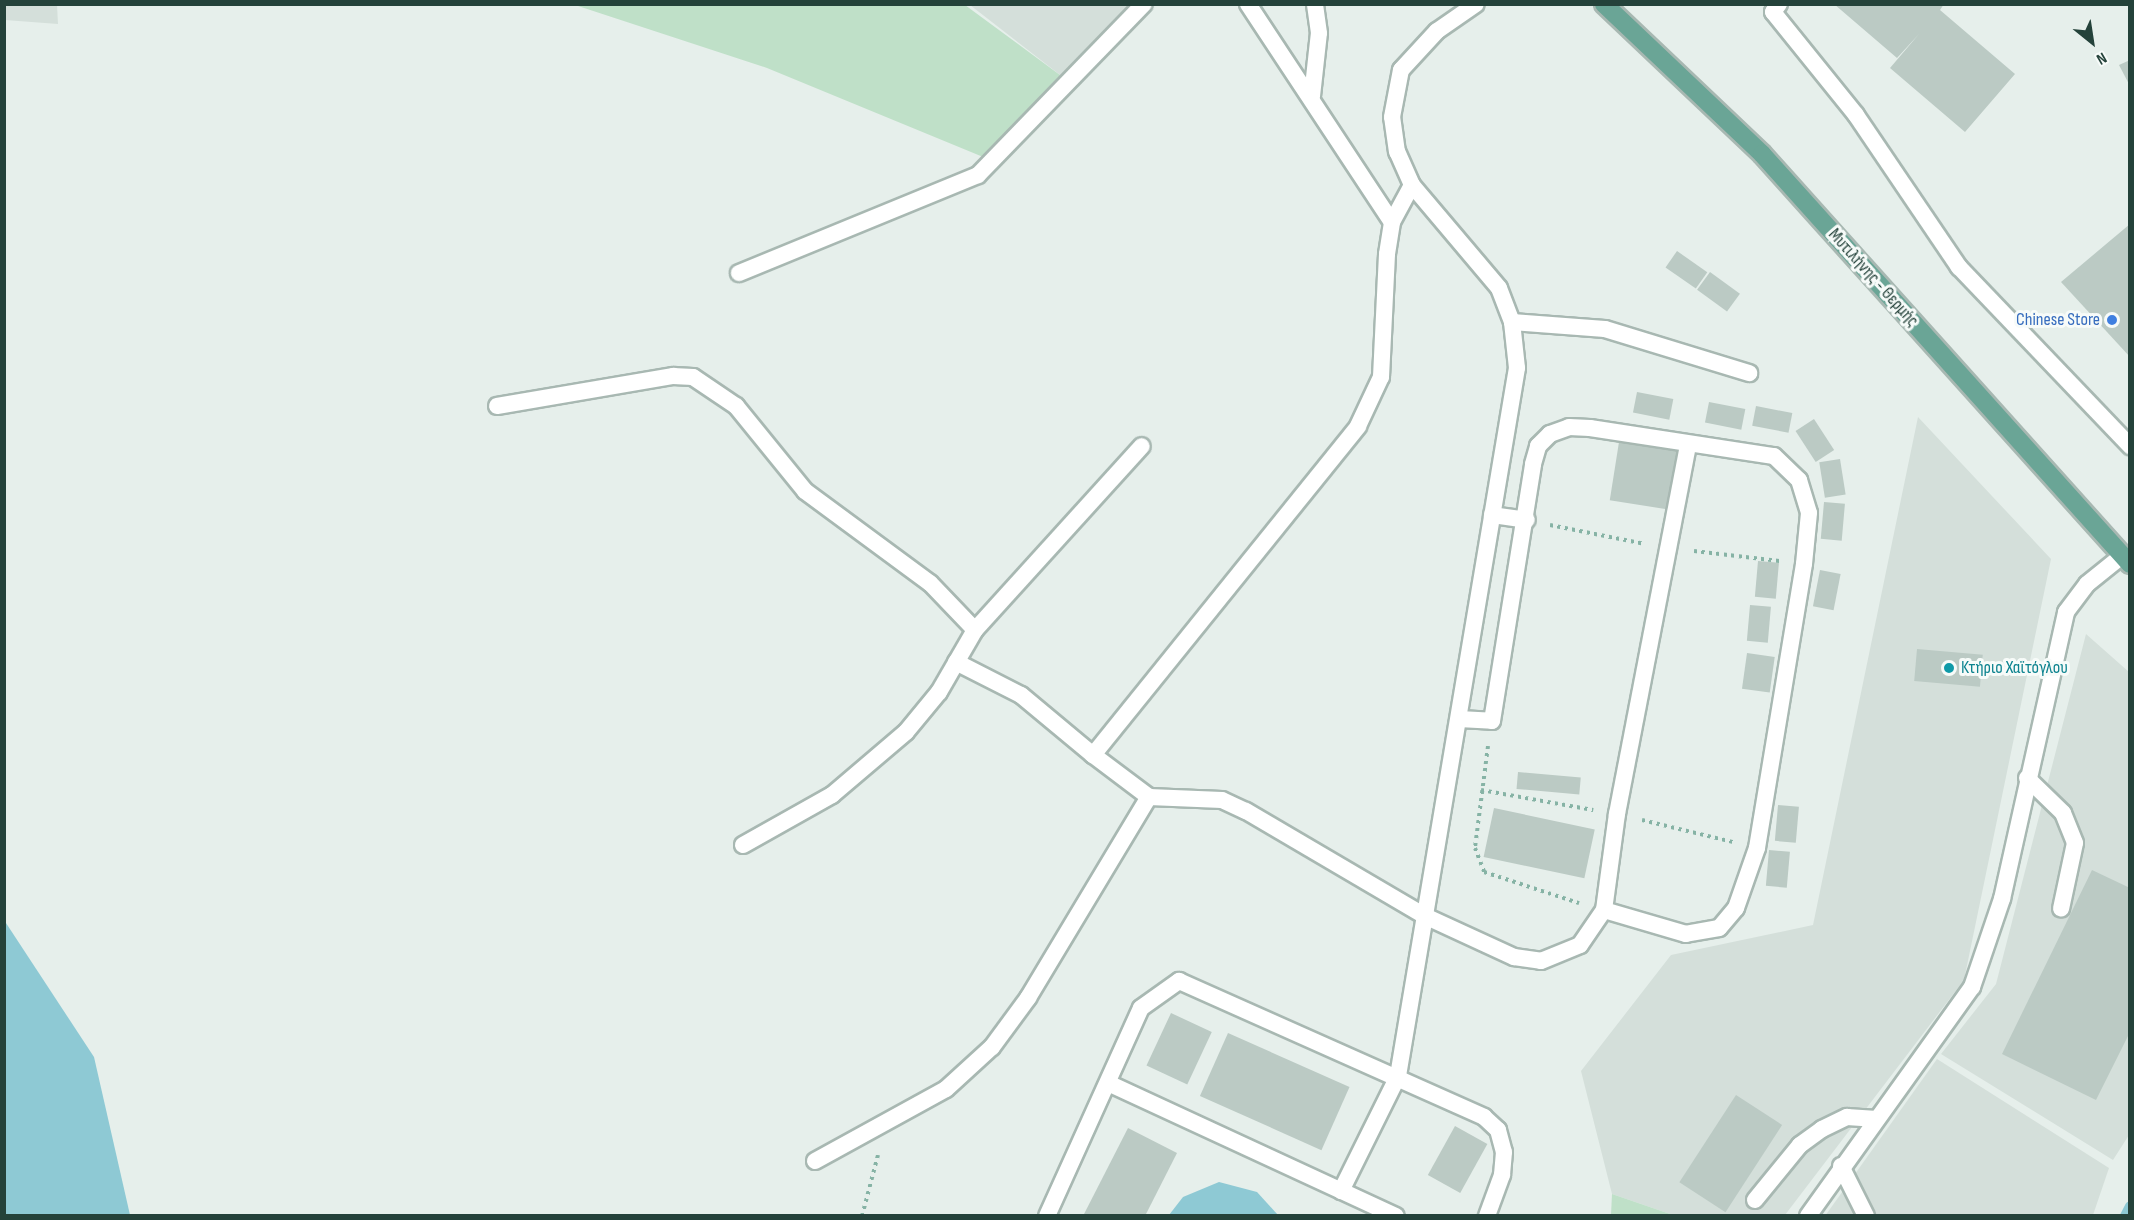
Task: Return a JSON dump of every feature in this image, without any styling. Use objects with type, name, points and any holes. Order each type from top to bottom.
[{"type":"main road","name":"Μυτιλήνης - Θερμής","points":[[1604,4],[1762,154],[2126,560]]},
{"type":"lane","points":[[739,273],[978,175],[1144,4]]},
{"type":"lane","points":[[1248,4],[1312,96],[1392,222]]},
{"type":"lane","points":[[1312,96],[1319,33],[1315,4]]},
{"type":"lane","points":[[1341,1191],[1398,1076],[1517,368],[1512,321],[1498,288],[1477,257],[1412,185],[1397,152],[1392,117],[1401,70],[1437,31],[1476,4]]},
{"type":"lane","points":[[1772,7],[1856,115],[1959,267],[2130,446]]},
{"type":"lane","points":[[1093,755],[1358,426],[1381,377],[1392,222],[1412,185]]},
{"type":"lane","points":[[1512,321],[1605,329],[1749,373]]},
{"type":"lane","points":[[497,406],[673,376],[693,377],[736,406],[805,491],[930,583],[975,630]]},
{"type":"lane","points":[[1459,718],[1492,721],[1538,446],[1550,434],[1569,427],[1590,428],[1688,445],[1774,456],[1808,497],[1804,564],[1757,848],[1736,908],[1719,928],[1686,934],[1604,910]]},
{"type":"lane","points":[[956,662],[1021,695],[1093,755],[1149,797],[1222,800],[1246,811],[1426,917],[1514,957],[1541,961],[1580,945],[1604,910],[1617,814],[1688,445]]},
{"type":"lane","points":[[743,845],[870,767],[939,692],[975,630],[1142,446]]},
{"type":"lane","points":[[1492,515],[1527,520]]},
{"type":"lane","points":[[1808,1215],[1873,1119],[1972,987],[2002,899],[2027,778],[2066,612],[2087,584],[2126,560]]},
{"type":"lane","points":[[2027,778],[2063,813],[2073,835],[2061,909]]},
{"type":"lane","points":[[815,1161],[945,1089],[992,1047],[1028,999],[1149,797]]},
{"type":"lane","points":[[1047,1215],[1141,1008],[1179,981],[1398,1076],[1484,1117],[1498,1130],[1502,1175],[1487,1215]]},
{"type":"lane","points":[[1108,1083],[1396,1215]]},
{"type":"lane","points":[[1755,1200],[1800,1145],[1822,1129],[1847,1117],[1873,1119]]},
{"type":"lane","points":[[1841,1166],[1866,1215]]},
{"type":"path","points":[[1492,721],[1475,848],[1484,872],[1604,910]]},
{"type":"path","points":[[862,1215],[888,1120]]},
{"type":"shaded area","points":[[4,5],[57,5],[58,24],[5,20]]},
{"type":"shaded area","points":[[970,5],[1137,5],[1064,78]]},
{"type":"shaded area","points":[[1918,417],[2051,559],[1964,980],[1785,1215],[1673,1215],[1612,1194],[1581,1071],[1671,955],[1813,925]]},
{"type":"shaded area","points":[[2086,634],[2129,672],[2129,1135],[2113,1160],[1941,1054],[1996,984]]},
{"type":"shaded area","points":[[1937,1059],[2109,1168],[2093,1215],[1825,1216]]},
{"type":"green space","points":[[575,5],[965,5],[1064,78],[988,159],[767,68]]},
{"type":"green space","points":[[1612,1194],[1673,1215],[1611,1215]]},
{"type":"water","points":[[4,920],[94,1057],[130,1215],[5,1215]]},
{"type":"water","points":[[1219,1182],[1257,1192],[1278,1215],[1169,1215],[1183,1197]]},
{"type":"building","points":[[1834,4],[1944,4],[1940,10],[2015,74],[1965,132],[1890,68],[1919,34],[1897,58]]},
{"type":"building","points":[[2130,60],[2130,86],[2119,65]]},
{"type":"building","name":"Chinese Store","points":[[2130,224],[2130,357],[2061,282]]},
{"type":"building","points":[[1677,251],[1707,272],[1696,289],[1666,267]]},
{"type":"building","points":[[1710,272],[1740,294],[1727,312],[1697,290]]},
{"type":"building","points":[[1637,392],[1673,399],[1669,420],[1633,413]]},
{"type":"building","points":[[1709,402],[1745,409],[1741,430],[1705,423]]},
{"type":"building","points":[[1756,406],[1792,413],[1789,433],[1752,426]]},
{"type":"building","points":[[1814,419],[1834,450],[1816,462],[1796,431]]},
{"type":"building","points":[[1619,442],[1679,452],[1670,510],[1610,500]]},
{"type":"building","points":[[1840,459],[1846,495],[1825,498],[1819,462]]},
{"type":"building","points":[[1824,502],[1845,504],[1842,541],[1821,539]]},
{"type":"building","points":[[1758,561],[1779,563],[1776,599],[1755,597]]},
{"type":"building","points":[[1820,570],[1841,574],[1834,610],[1813,606]]},
{"type":"building","points":[[1750,605],[1771,607],[1768,643],[1747,641]]},
{"type":"building","name":"Κτήριο Χαϊτόγλου","points":[[1917,649],[1983,655],[1980,687],[1914,681]]},
{"type":"building","points":[[1747,653],[1775,657],[1770,693],[1742,689]]},
{"type":"building","points":[[1518,772],[1581,777],[1579,794],[1517,789]]},
{"type":"building","points":[[1778,805],[1799,807],[1796,843],[1775,841]]},
{"type":"building","points":[[1494,808],[1595,829],[1584,878],[1484,857]]},
{"type":"building","points":[[1769,850],[1790,852],[1787,888],[1766,886]]},
{"type":"building","points":[[2092,870],[2130,888],[2130,1032],[2096,1100],[2002,1054]]},
{"type":"building","points":[[1171,1013],[1212,1032],[1187,1085],[1146,1066]]},
{"type":"building","points":[[1228,1033],[1350,1087],[1321,1150],[1200,1096]]},
{"type":"building","points":[[1736,1095],[1782,1125],[1725,1212],[1679,1182]]},
{"type":"building","points":[[1455,1126],[1487,1144],[1460,1193],[1428,1175]]},
{"type":"building","points":[[1128,1128],[1177,1153],[1145,1216],[1083,1216]]},
{"type":"waterway","points":[[2125,1216],[2130,1206]]},
{"type":"place","name":"Chinese Store","points":[[2112,320]]},
{"type":"place","name":"Κτήριο Χαϊτόγλου","points":[[1949,668]]}]
